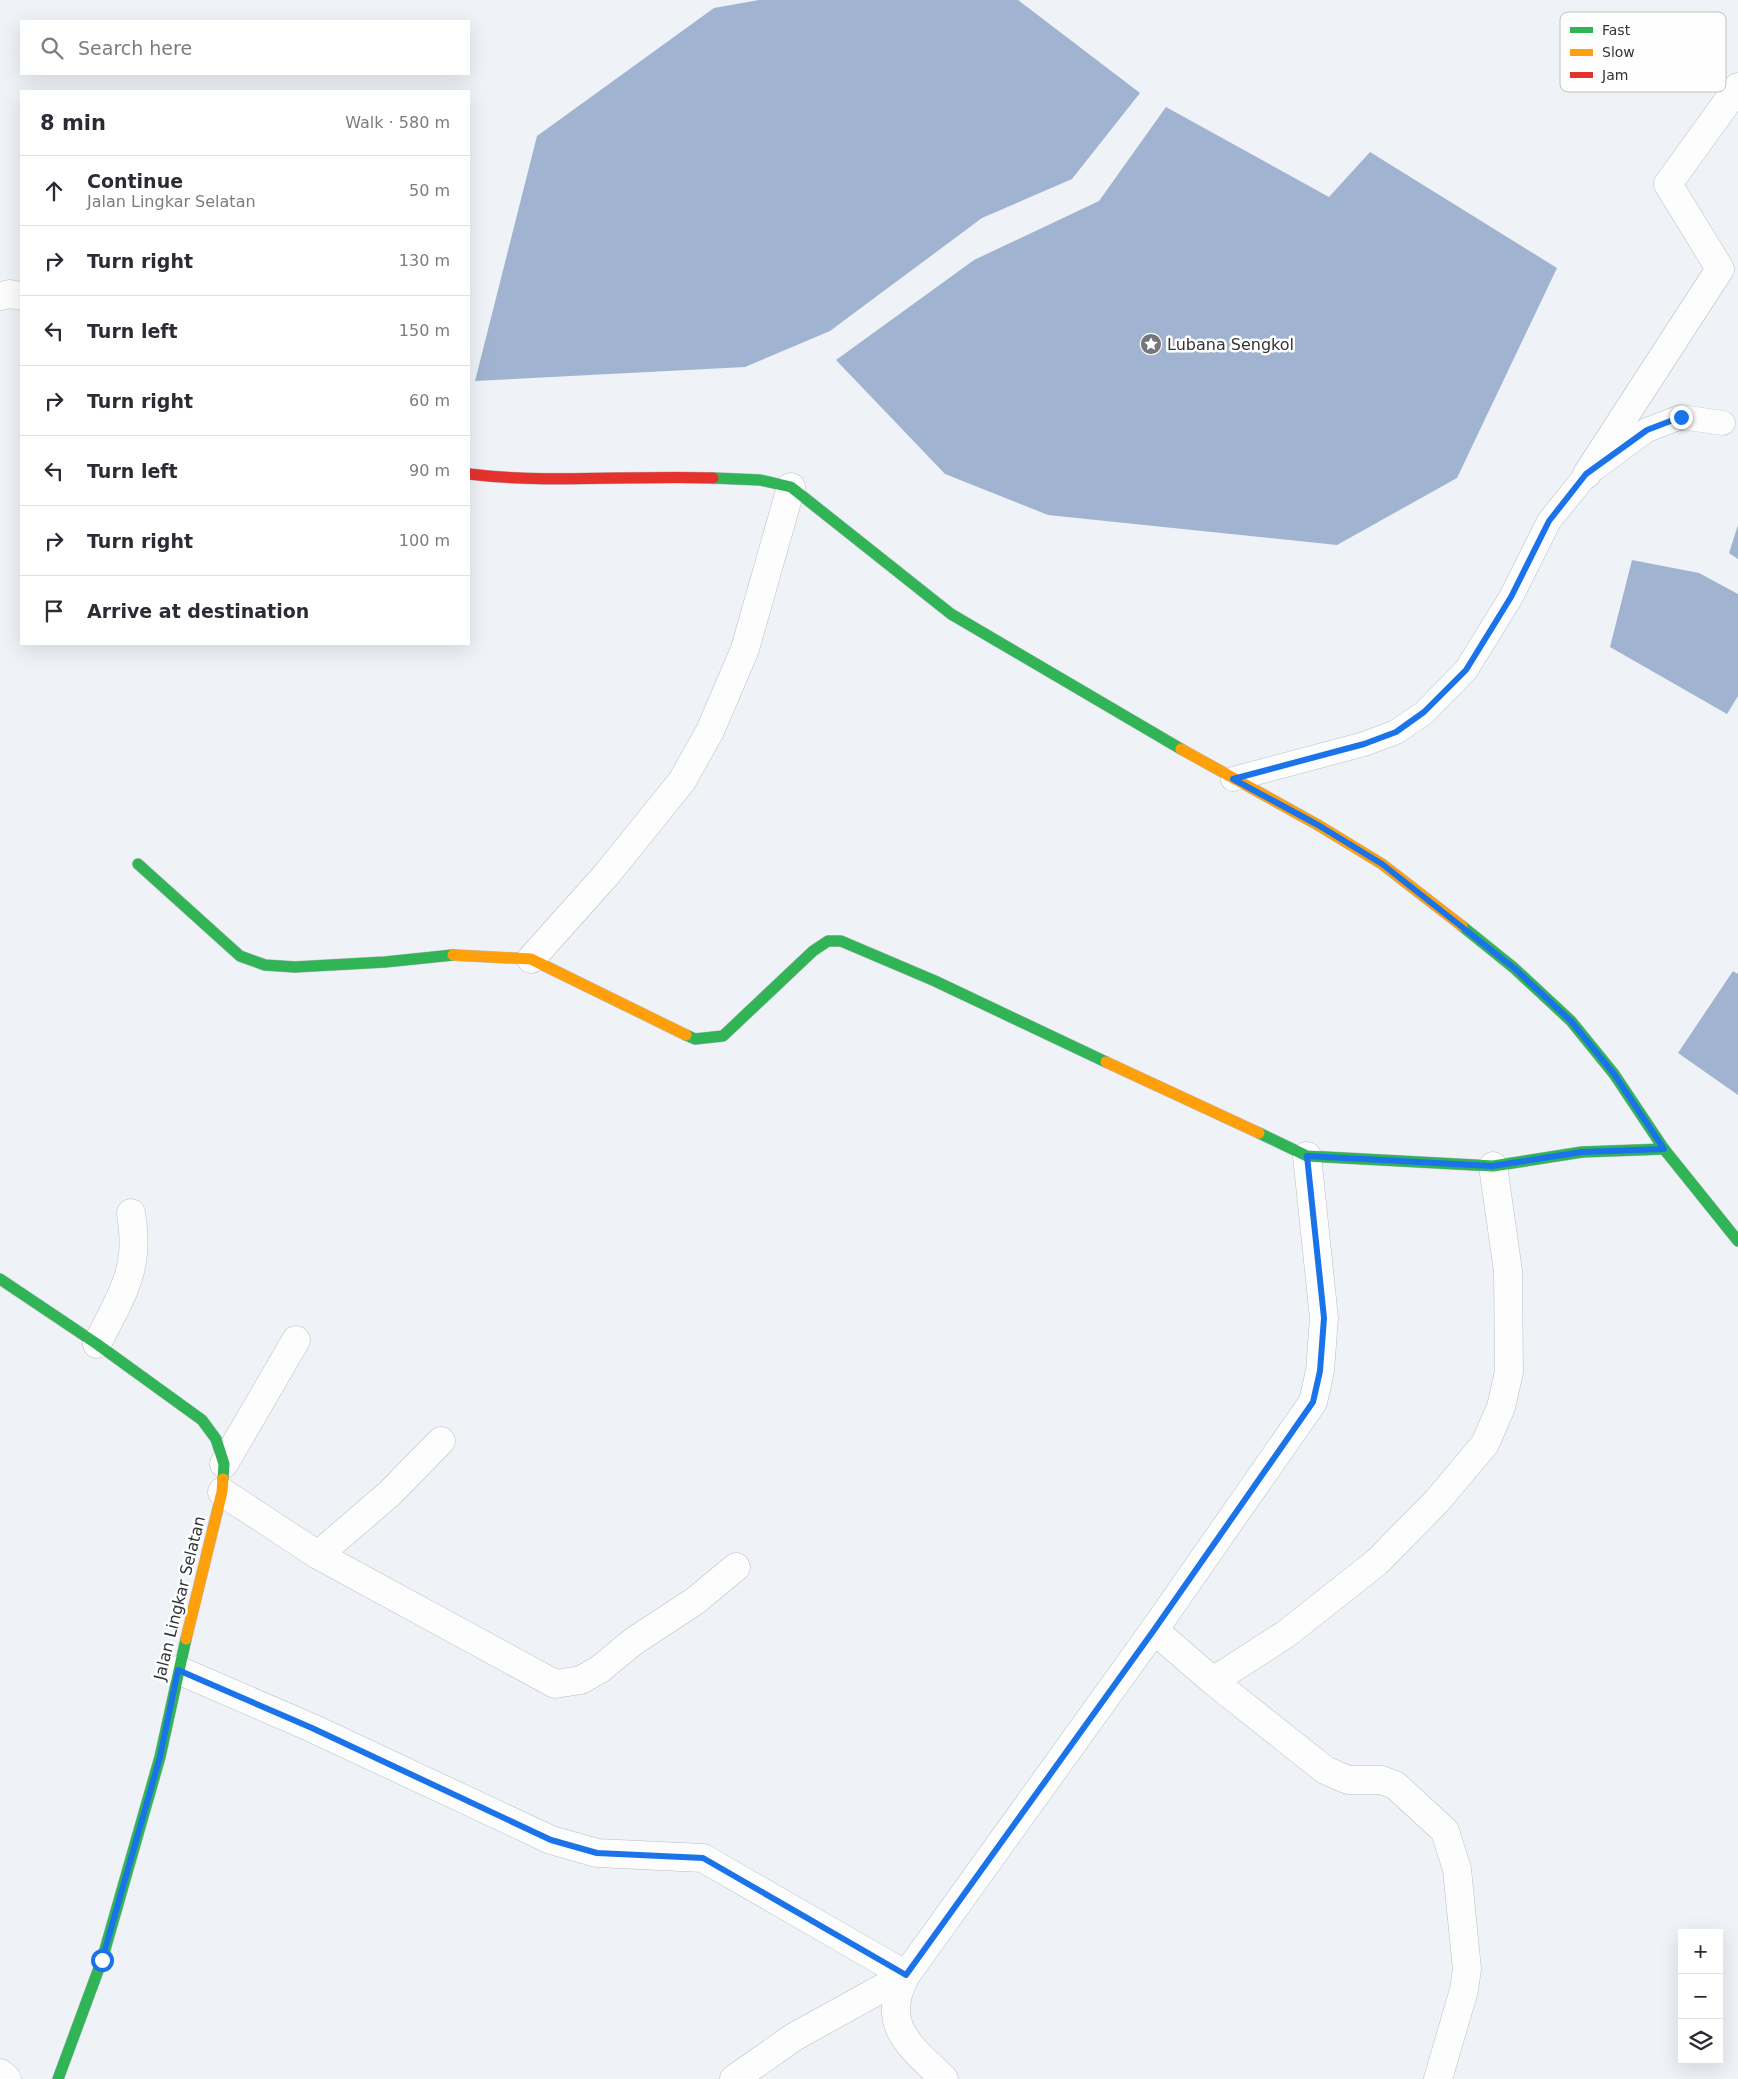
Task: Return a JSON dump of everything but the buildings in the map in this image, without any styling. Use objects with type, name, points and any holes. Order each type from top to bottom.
[{"type":"street","points":[[1586,474],[1720,270],[1668,184],[1738,87]]},
{"type":"street","points":[[0,296],[10,294],[20,296]]},
{"type":"street","points":[[470,474],[493,477],[590,479],[688,477],[760,480],[791,486],[950,614],[1233,779],[1318,825],[1382,864],[1514,968],[1571,1021],[1614,1074],[1664,1149],[1738,1241]]},
{"type":"street","points":[[531,960],[606,874],[682,781],[710,730],[745,649],[791,486]]},
{"type":"street","points":[[138,864],[240,956],[265,965],[295,967],[462,954],[531,960],[695,1039],[723,1036],[814,951],[828,941],[841,940],[935,981],[1307,1156],[1492,1166],[1582,1152],[1664,1149]]},
{"type":"street","points":[[944,2079],[904,2040],[898,2024],[895,2007],[898,1991],[906,1975],[1154,1630],[1313,1402],[1320,1371],[1324,1318],[1307,1156]]},
{"type":"street","points":[[1213,1680],[1286,1634],[1377,1562],[1437,1501],[1485,1444],[1501,1407],[1509,1372],[1508,1271],[1492,1166]]},
{"type":"street","points":[[96,1344],[128,1282],[136,1238],[131,1213]]},
{"type":"street","name":"Jalan Lingkar Selatan","points":[[0,1279],[96,1344],[202,1420],[216,1439],[224,1464],[222,1492],[178,1670],[160,1757],[102,1960],[58,2079]]},
{"type":"street","points":[[224,1464],[296,1340]]},
{"type":"street","points":[[318,1556],[389,1494],[441,1441]]},
{"type":"street","points":[[222,1492],[318,1556],[555,1684],[581,1680],[600,1669],[634,1641],[694,1601],[736,1567]]},
{"type":"street","points":[[1154,1630],[1325,1770],[1348,1780],[1381,1780],[1395,1784],[1445,1832],[1457,1869],[1467,1969],[1464,1990],[1438,2079]]},
{"type":"street","points":[[178,1670],[312,1728],[551,1840],[597,1853],[703,1858],[906,1975]]},
{"type":"street","points":[[734,2079],[794,2037],[906,1975]]},
{"type":"street","points":[[0,2073],[7,2079]]},
{"type":"lane","points":[[1233,779],[1364,744],[1396,732],[1424,712],[1466,670],[1511,597],[1549,521],[1586,474],[1647,430],[1673,420],[1681,417],[1723,422]]},
{"type":"water","points":[[759,0],[1018,0],[1140,93],[1072,179],[982,218],[830,331],[745,367],[475,381],[537,136],[714,8]]},
{"type":"water","points":[[1166,107],[1329,197],[1370,152],[1557,268],[1457,478],[1337,545],[1048,515],[945,474],[836,360],[974,260],[1099,201]]},
{"type":"water","points":[[1738,525],[1738,559],[1729,553]]},
{"type":"water","points":[[1632,560],[1699,573],[1738,594],[1738,696],[1727,714],[1610,647]]},
{"type":"water","points":[[1733,971],[1738,974],[1738,1095],[1678,1053]]},
{"type":"traffic: fast","points":[[713,478],[760,480],[791,487],[951,614],[1181,749]]},
{"type":"traffic: fast","points":[[138,864],[240,956],[265,965],[295,967],[385,962],[453,955]]},
{"type":"traffic: fast","points":[[1462,926],[1514,968],[1571,1021],[1614,1074],[1664,1149],[1738,1241]]},
{"type":"traffic: fast","points":[[686,1035],[695,1039],[723,1036],[813,951],[828,941],[841,941],[935,981],[1106,1062]]},
{"type":"traffic: fast","points":[[1259,1133],[1307,1156],[1493,1166],[1582,1152],[1664,1149]]},
{"type":"traffic: fast","points":[[0,1279],[97,1344],[202,1420],[216,1439],[224,1464],[223,1479]]},
{"type":"traffic: fast","points":[[58,2079],[102,1960],[160,1757],[186,1639]]},
{"type":"traffic: slow","points":[[1181,749],[1318,825],[1382,864],[1462,926]]},
{"type":"traffic: slow","points":[[453,955],[531,959],[686,1035]]},
{"type":"traffic: slow","points":[[1106,1062],[1259,1133]]},
{"type":"traffic: slow","points":[[186,1639],[222,1492],[223,1479]]},
{"type":"traffic: jam","points":[[470,474],[560,479],[713,478]]},
{"type":"place","name":"Lubana Sengkol","points":[[1151,344]]},
{"type":"route","points":[[102,1960],[160,1757],[178,1670],[312,1728],[551,1840],[597,1853],[703,1858],[906,1975],[1154,1630],[1313,1402],[1320,1371],[1324,1318],[1307,1156],[1492,1166],[1582,1152],[1664,1149],[1614,1074],[1571,1021],[1514,968],[1461,924],[1382,864],[1318,825],[1233,779],[1364,744],[1396,732],[1424,712],[1466,670],[1511,597],[1549,521],[1586,474],[1647,430],[1681,417]]}]
